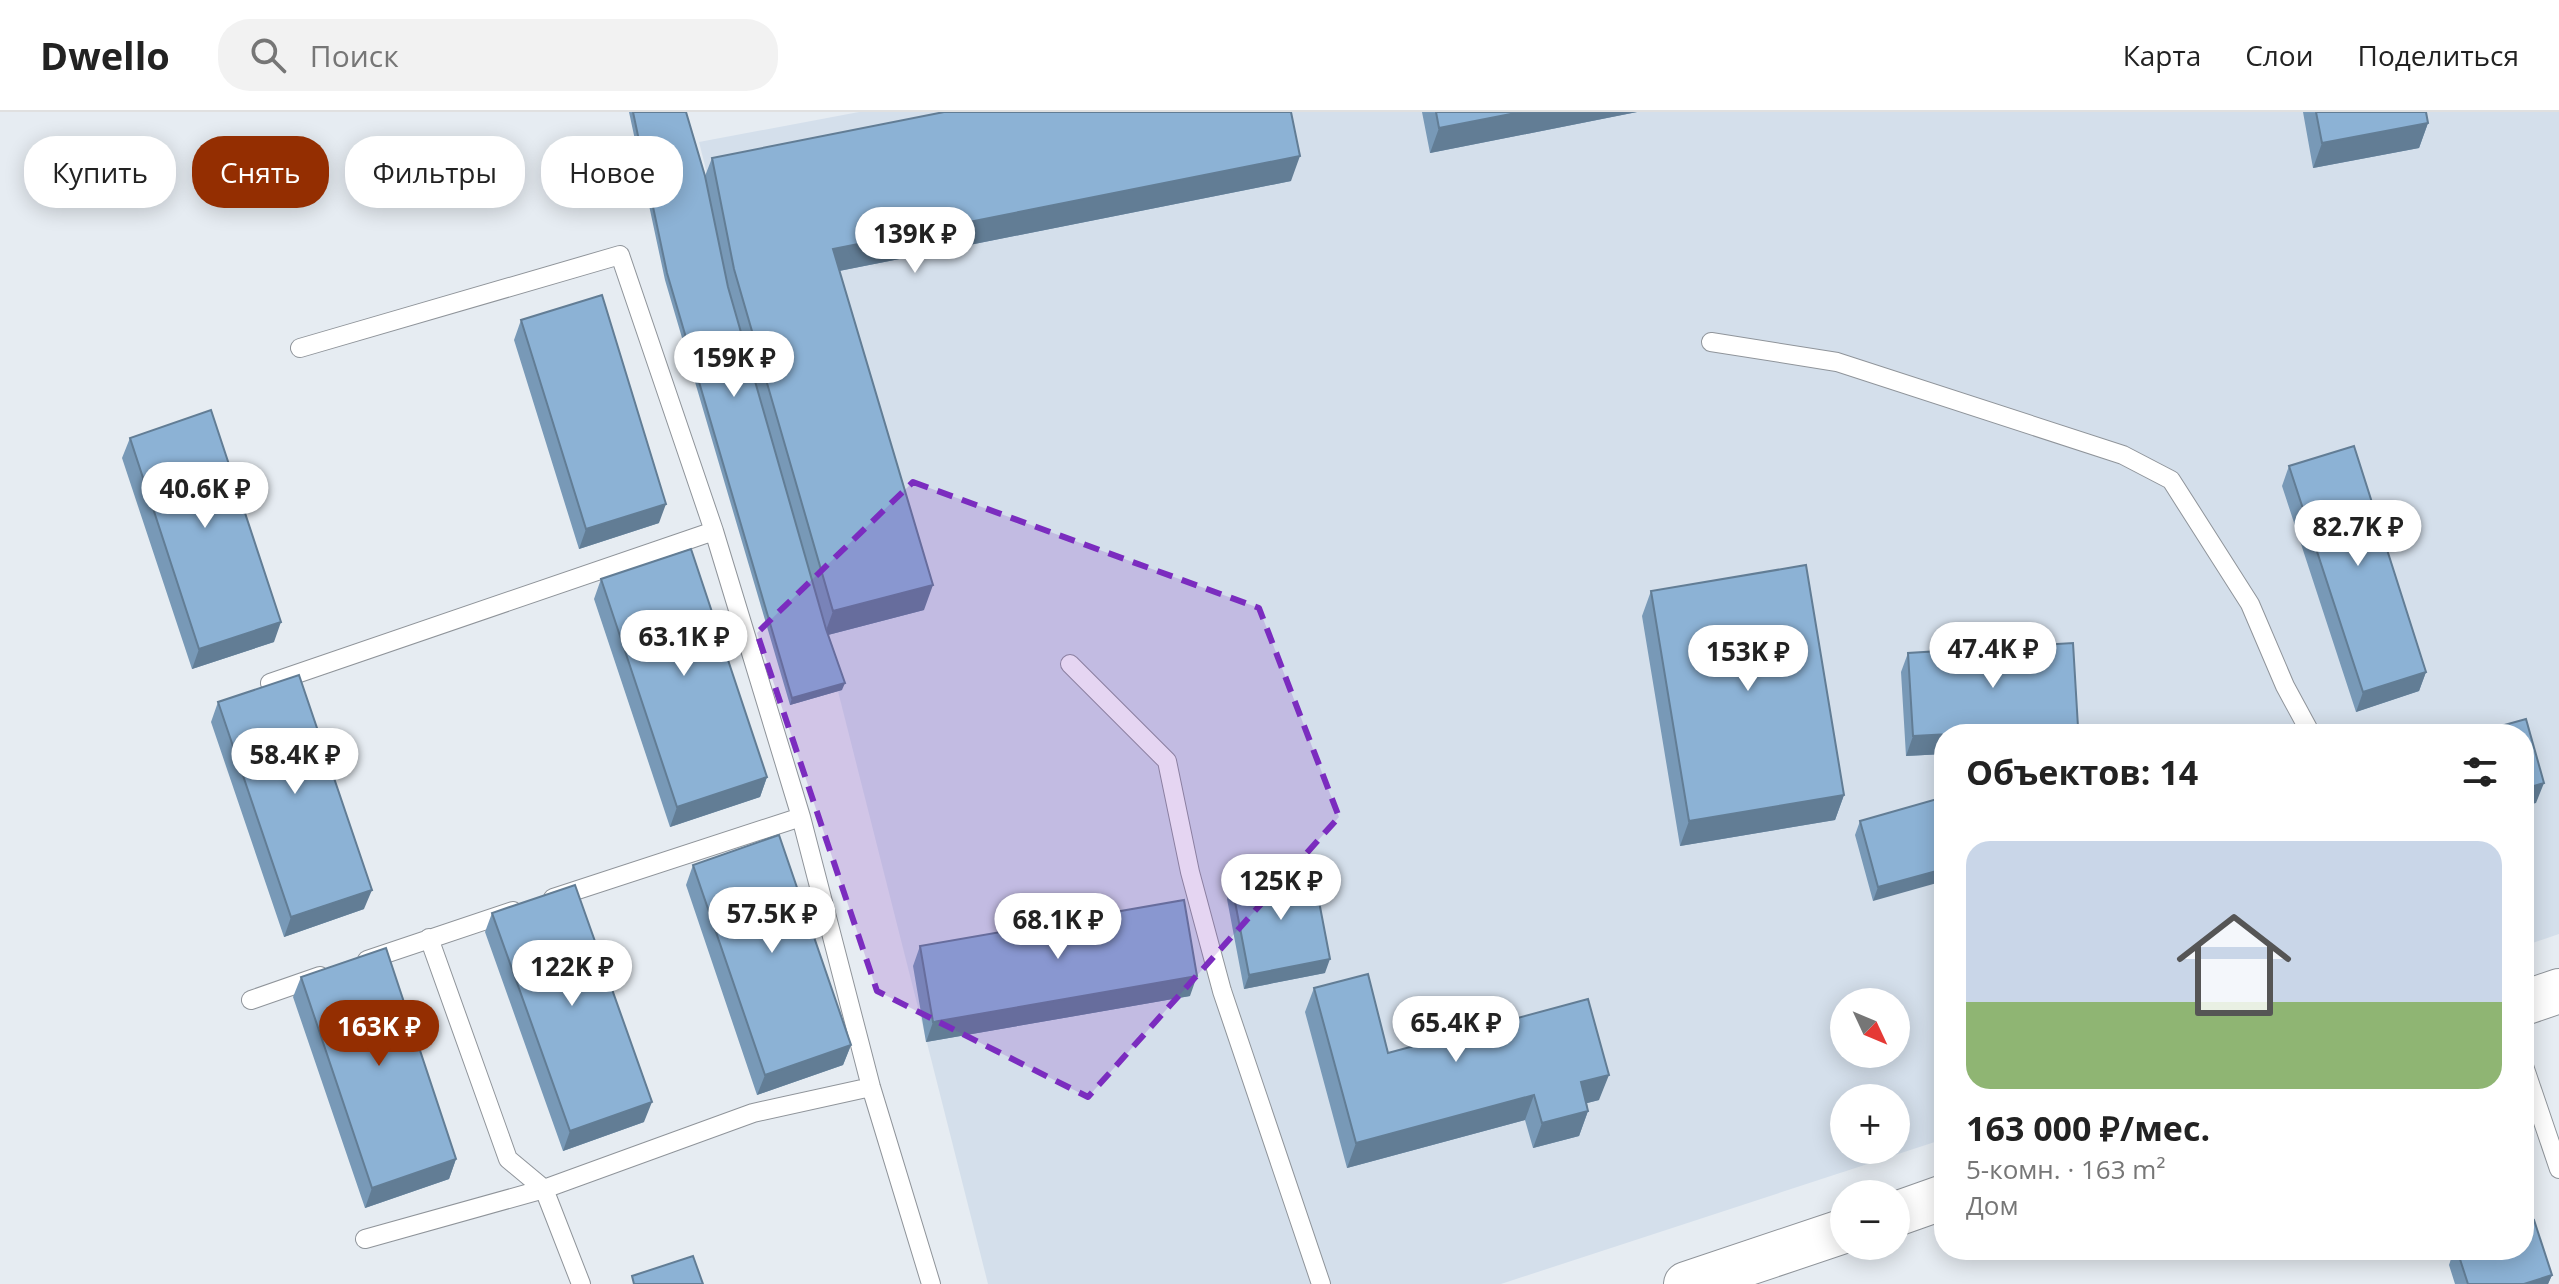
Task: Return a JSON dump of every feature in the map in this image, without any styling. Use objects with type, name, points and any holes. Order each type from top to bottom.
[{"type":"main road","points":[[2534,1000],[2559,991]]},
{"type":"main road","points":[[1910,1209],[1934,1201]]},
{"type":"main road","points":[[1686,1284],[1830,1236]]},
{"type":"lane","points":[[300,348],[620,255],[714,531],[801,817],[871,1087],[931,1284]]},
{"type":"lane","points":[[1711,342],[1837,362],[2123,455],[2171,480],[2250,604],[2285,686],[2306,724]]},
{"type":"lane","points":[[270,683],[714,531]]},
{"type":"lane","points":[[1070,664],[1167,761],[1190,872],[1222,991],[1321,1284]]},
{"type":"lane","points":[[251,1000],[429,938],[801,817]]},
{"type":"lane","points":[[429,938],[508,1159],[544,1189],[581,1284]]},
{"type":"lane","points":[[365,1239],[544,1189],[753,1113],[871,1087]]},
{"type":"lane","points":[[2534,1095],[2559,1169]]},
{"type":"highlighted area","points":[[913,482],[1259,608],[1339,817],[1088,1097],[877,991],[757,633]]},
{"type":"shaded area","points":[[859,112],[2559,112],[2559,934],[2534,943],[2534,724],[1934,724],[1934,1142],[1910,1150],[1910,1084],[1830,1084],[1830,1164],[1868,1164],[1501,1284],[988,1284],[699,142]]},
{"type":"building","points":[[633,112],[686,112],[705,176],[728,287],[826,629],[845,683],[792,698],[667,273],[653,208],[683,208],[683,136],[638,136]]},
{"type":"building","points":[[944,112],[1291,112],[1300,156],[833,249],[933,585],[833,611],[734,269],[712,158]]},
{"type":"building","points":[[1436,112],[1521,112],[1439,128]]},
{"type":"building","points":[[2316,112],[2426,112],[2428,123],[2322,143]]},
{"type":"building","points":[[602,295],[666,504],[586,529],[521,320]]},
{"type":"building","points":[[211,410],[281,622],[199,649],[130,438]]},
{"type":"building","points":[[2354,446],[2426,672],[2363,692],[2289,466]]},
{"type":"building","points":[[691,549],[767,777],[677,807],[601,579]]},
{"type":"building","points":[[1806,565],[1844,795],[1689,821],[1651,591]]},
{"type":"building","points":[[2073,643],[2078,724],[1934,724],[1934,735],[1913,736],[1908,653]]},
{"type":"building","points":[[299,675],[372,890],[291,917],[218,702]]},
{"type":"building","points":[[2526,719],[2527,724],[2508,724]]},
{"type":"building","points":[[2534,747],[2544,783],[2534,786]]},
{"type":"building","points":[[1934,800],[1934,872],[1878,887],[1860,821]]},
{"type":"building","points":[[779,835],[851,1045],[765,1075],[693,865]]},
{"type":"building","points":[[1313,870],[1330,959],[1249,975],[1232,886]]},
{"type":"building","points":[[575,885],[652,1102],[570,1131],[492,913]]},
{"type":"building","points":[[1184,900],[1197,976],[933,1022],[920,946]]},
{"type":"building","points":[[386,948],[456,1159],[372,1188],[301,977]]},
{"type":"building","points":[[1368,974],[1388,1053],[1588,999],[1609,1075],[1581,1082],[1588,1111],[1542,1123],[1534,1095],[1356,1143],[1314,988]]},
{"type":"building","points":[[2534,1220],[2552,1275],[2524,1284],[2468,1284],[2460,1260],[2534,1260]]},
{"type":"building","points":[[693,1256],[703,1284],[634,1284],[632,1276]]}]
